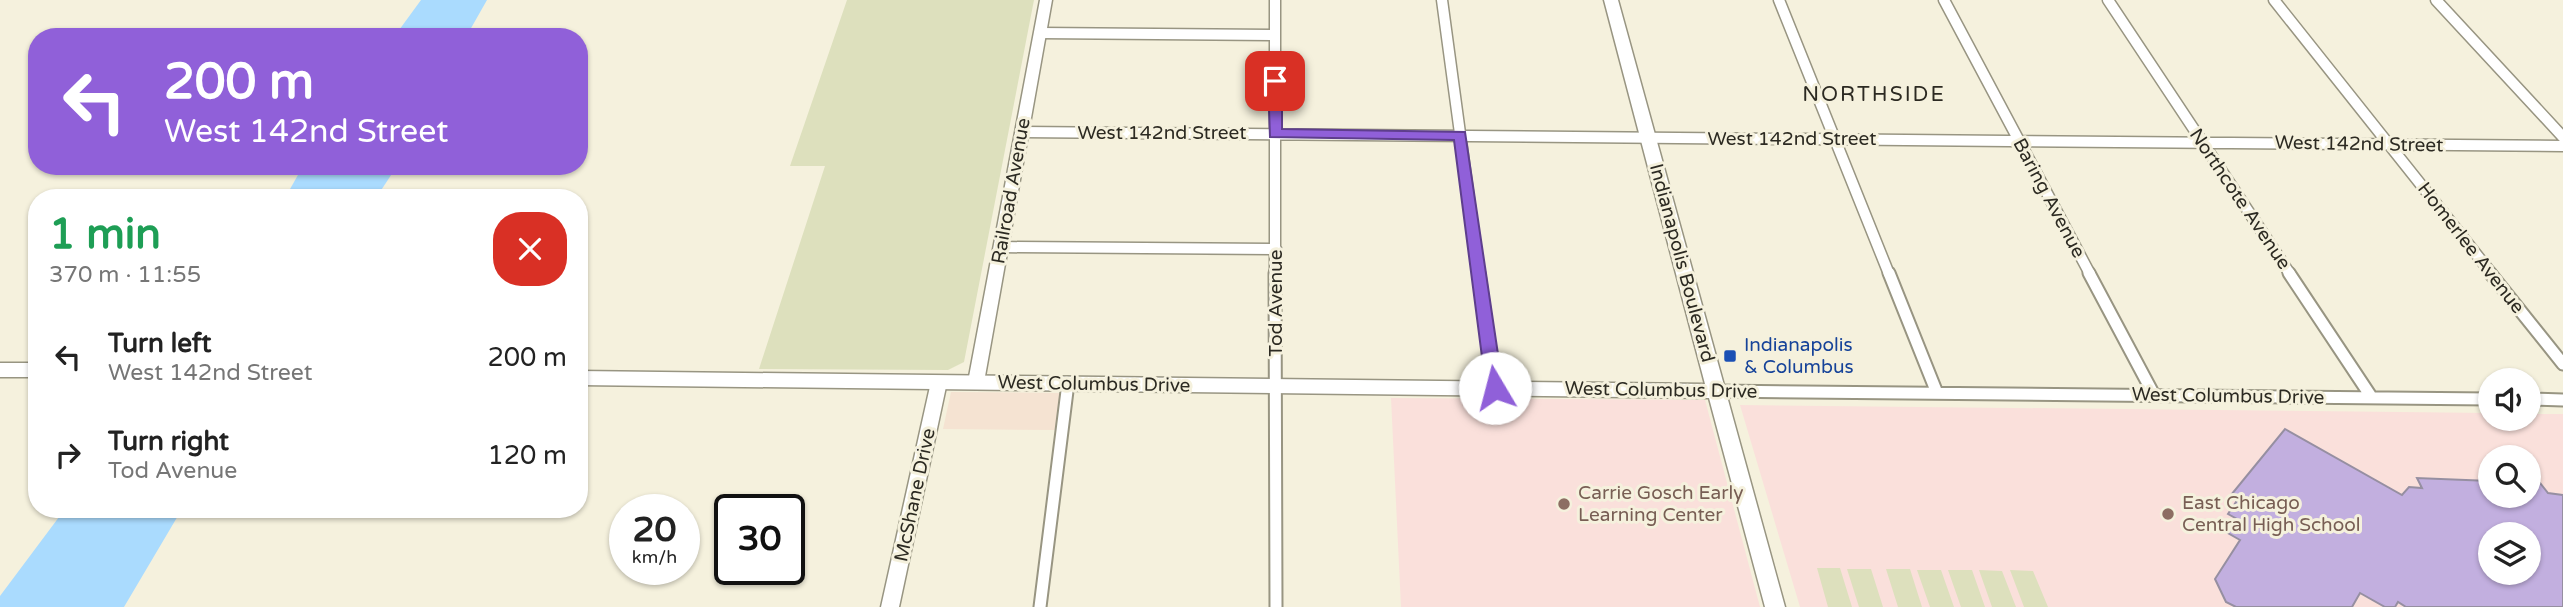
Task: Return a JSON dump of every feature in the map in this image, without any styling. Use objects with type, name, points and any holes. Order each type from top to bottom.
[{"type":"main road","name":"Indianapolis Boulevard","points":[[1611,0],[1775,607]]},
{"type":"main road","points":[[0,370],[28,370]]},
{"type":"main road","name":"West Columbus Drive","points":[[588,378],[1717,391]]},
{"type":"street","name":"Railroad Avenue","points":[[976,383],[1046,0]]},
{"type":"street","name":"Tod Avenue","points":[[1275,0],[1276,607]]},
{"type":"street","points":[[1442,0],[1495,388]]},
{"type":"street","points":[[1779,0],[1937,393]]},
{"type":"street","name":"Baring Avenue","points":[[1944,0],[2154,395]]},
{"type":"street","name":"Northcote Avenue","points":[[2108,0],[2372,398]]},
{"type":"street","name":"Homerlee Avenue","points":[[2274,0],[2563,364]]},
{"type":"street","points":[[2436,0],[2563,137]]},
{"type":"street","points":[[1040,33],[1275,35]]},
{"type":"street","name":"West 142nd Street","points":[[1022,132],[2563,145]]},
{"type":"street","points":[[1000,247],[1276,250]]},
{"type":"street","name":"McShane Drive","points":[[890,607],[939,382]]},
{"type":"street","points":[[1040,607],[1068,383]]},
{"type":"street","name":"West Columbus Drive","points":[[1717,391],[2478,399]]},
{"type":"street","points":[[2541,400],[2563,400]]},
{"type":"shaded area","points":[[951,392],[1061,393],[1056,430],[943,429]]},
{"type":"shaded area","name":"Carrie Gosch Early Learning Center","points":[[1391,398],[1705,400],[1760,607],[1401,607]]},
{"type":"shaded area","name":"East Chicago Central High School","points":[[1740,405],[2478,413],[2478,431],[2541,431],[2541,414],[2563,414],[2563,607],[1800,607]]},
{"type":"green space","points":[[847,0],[1034,0],[964,362],[948,370],[759,369],[825,166],[790,166]]},
{"type":"green space","points":[[1817,568],[1840,568],[1852,607],[1828,607]]},
{"type":"green space","points":[[1847,569],[1871,569],[1883,607],[1859,607]]},
{"type":"green space","points":[[1886,569],[1910,569],[1922,607],[1898,607]]},
{"type":"green space","points":[[1917,570],[1941,570],[1954,607],[1930,607]]},
{"type":"green space","points":[[1948,570],[1972,570],[1985,607],[1961,607]]},
{"type":"green space","points":[[1979,570],[2002,571],[2016,607],[1992,607]]},
{"type":"green space","points":[[2010,570],[2033,571],[2048,607],[2024,607]]},
{"type":"water","points":[[421,0],[487,0],[471,28],[401,28]]},
{"type":"water","points":[[298,175],[391,175],[382,189],[290,189]]},
{"type":"water","points":[[58,518],[177,518],[124,607],[0,607],[0,596]]},
{"type":"building","name":"East Chicago Central High School","points":[[2285,429],[2402,495],[2409,487],[2422,488],[2417,478],[2478,481],[2478,508],[2541,508],[2541,484],[2548,493],[2563,495],[2563,607],[2406,607],[2398,602],[2395,607],[2385,607],[2360,593],[2352,607],[2236,607],[2226,602],[2215,579],[2240,540],[2226,532],[2237,519],[2228,514],[2238,499],[2231,495]]},
{"type":"place","name":"Indianapolis & Columbus","points":[[1730,356]]},
{"type":"place","name":"Carrie Gosch Early Learning Center","points":[[1564,504]]},
{"type":"place","name":"East Chicago Central High School","points":[[2168,514]]},
{"type":"district","name":"NORTHSIDE","points":[[1874,94]]},
{"type":"route","points":[[1275,81],[1275,134],[1460,136],[1495,388]]}]
